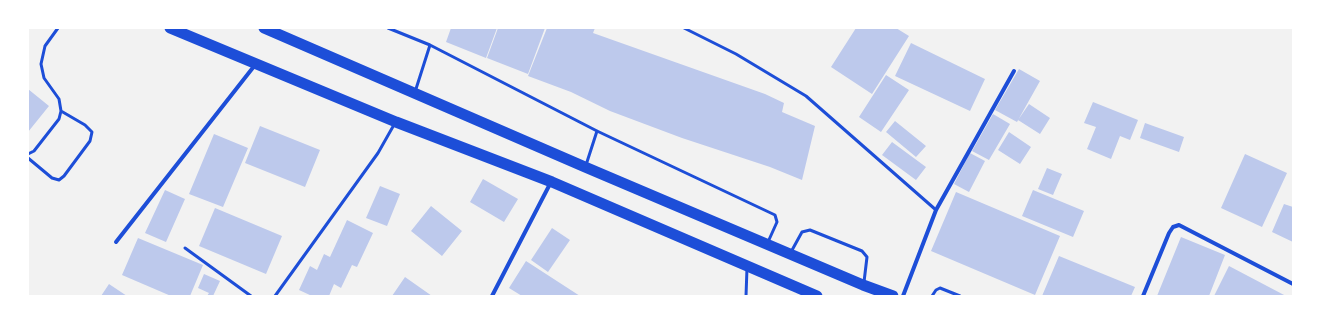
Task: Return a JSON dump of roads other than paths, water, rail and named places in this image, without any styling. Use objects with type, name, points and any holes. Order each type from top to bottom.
[{"type":"highway","points":[[170,28],[396,122],[552,182],[817,296]]},
{"type":"highway","points":[[264,28],[585,167],[893,296]]},
{"type":"street","points":[[116,242],[256,65]]},
{"type":"street","points":[[903,296],[936,210],[1014,70]]},
{"type":"street","points":[[492,296],[552,182]]},
{"type":"street","points":[[1143,296],[1169,233],[1173,227],[1179,225],[1293,284]]},
{"type":"lane","points":[[28,154],[34,151],[59,119],[61,111],[59,99],[44,78],[41,64],[45,46],[58,28]]},
{"type":"lane","points":[[388,28],[430,45],[597,131],[775,215],[777,222],[767,244]]},
{"type":"lane","points":[[684,28],[736,54],[806,96],[936,210]]},
{"type":"lane","points":[[414,93],[430,45]]},
{"type":"lane","points":[[28,158],[52,178],[59,180],[64,176],[90,141],[92,132],[85,125],[61,111]]},
{"type":"lane","points":[[275,296],[378,153],[396,122]]},
{"type":"lane","points":[[585,167],[597,131]]},
{"type":"lane","points":[[790,254],[802,232],[810,230],[862,251],[867,257],[864,285]]},
{"type":"lane","points":[[184,248],[251,296]]},
{"type":"lane","points":[[746,296],[747,266]]},
{"type":"lane","points":[[932,296],[936,290],[940,288],[960,296]]}]
